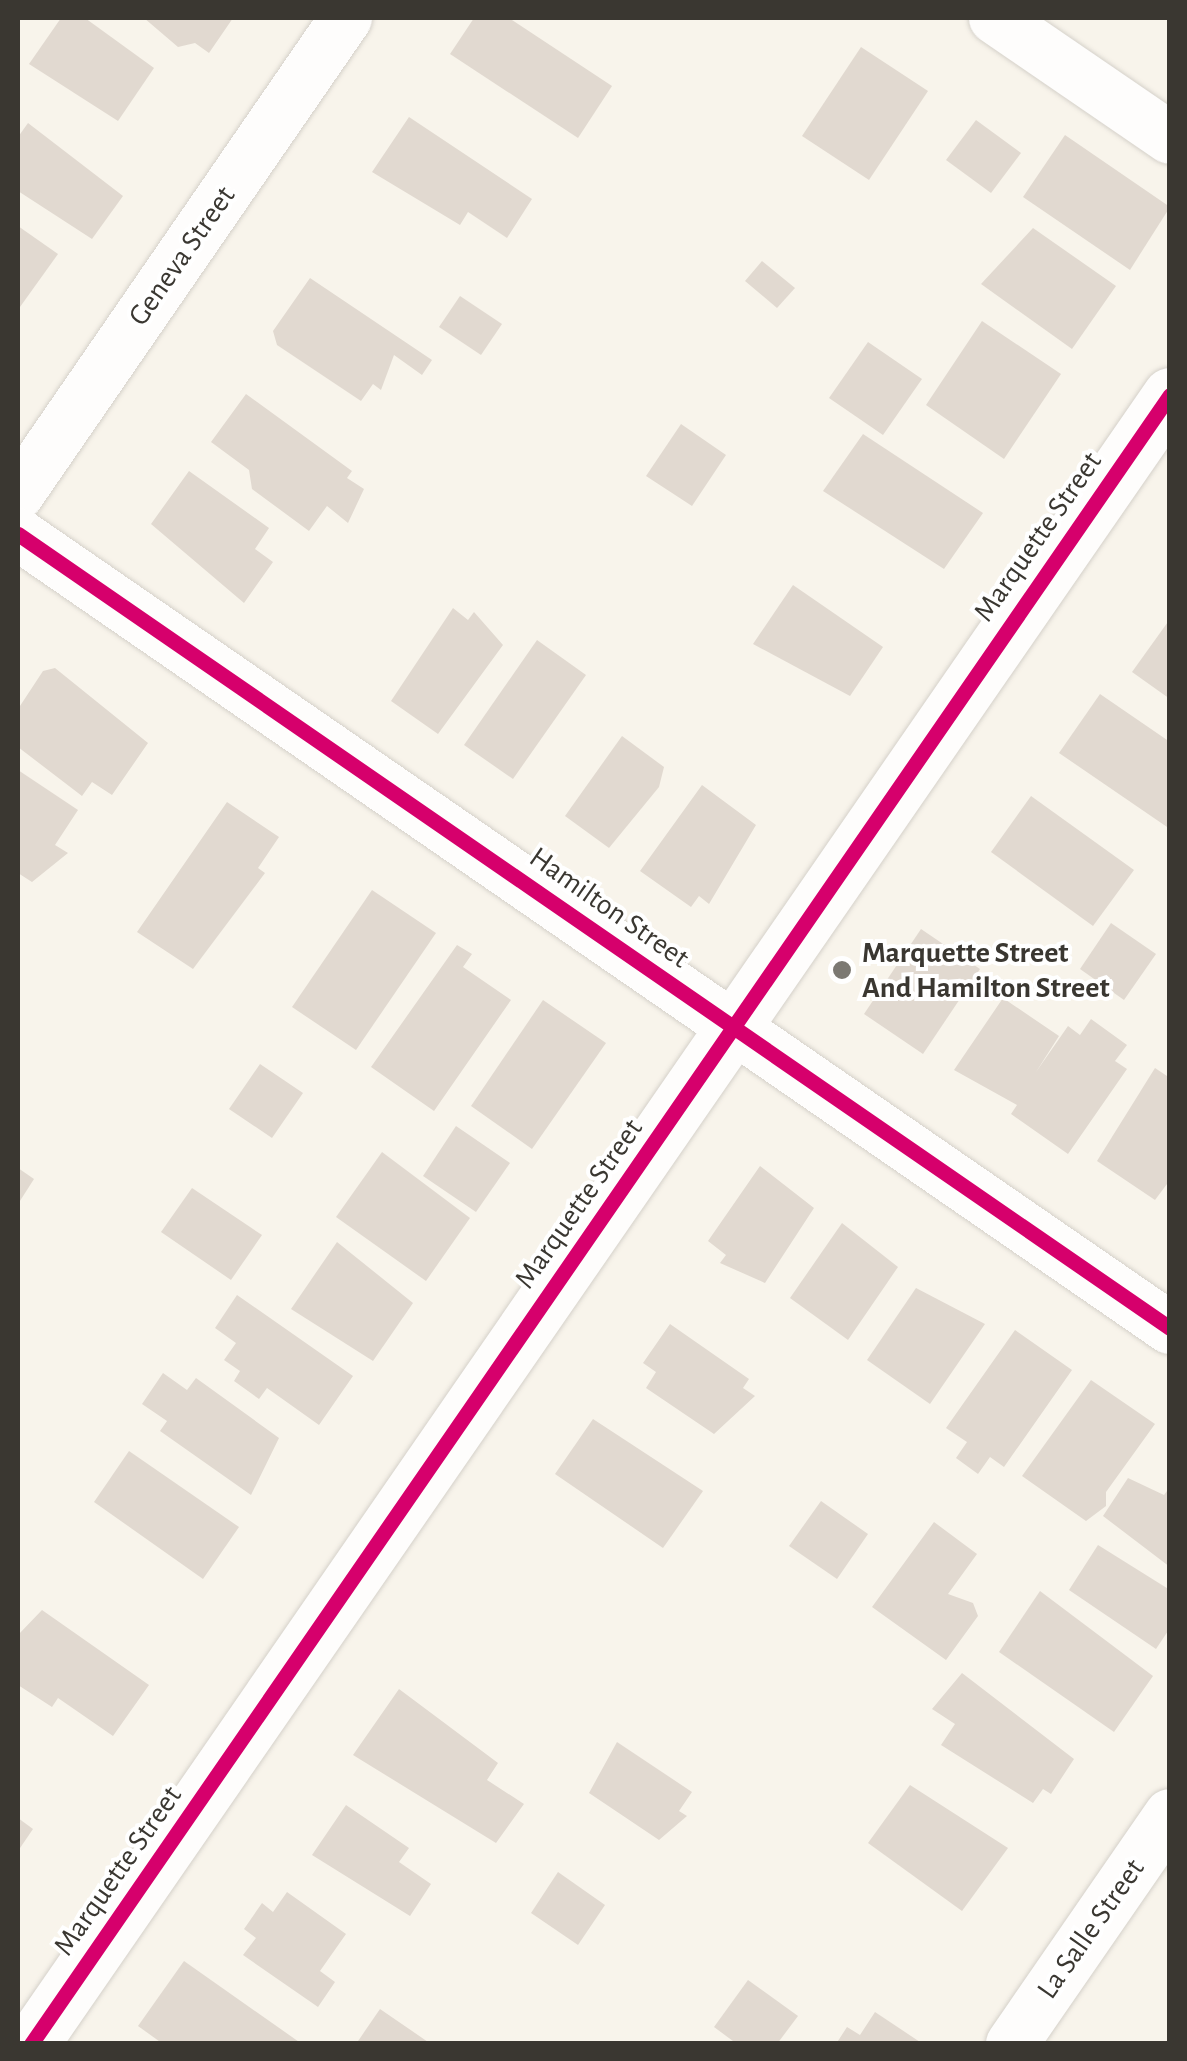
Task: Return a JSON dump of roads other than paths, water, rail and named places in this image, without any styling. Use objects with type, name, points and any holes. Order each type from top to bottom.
[{"type":"street","name":"Geneva Street","points":[[18,494],[346,18]]},
{"type":"street","points":[[996,18],[1170,138]]},
{"type":"street","name":"Marquette Street","points":[[35,2042],[1170,395]]},
{"type":"street","name":"Hamilton Street","points":[[18,534],[1170,1328]]},
{"type":"street","name":"La Salle Street","points":[[1012,2044],[1170,1814]]},
{"type":"place","name":"Marquette Street And Hamilton Street","points":[[842,970]]}]
